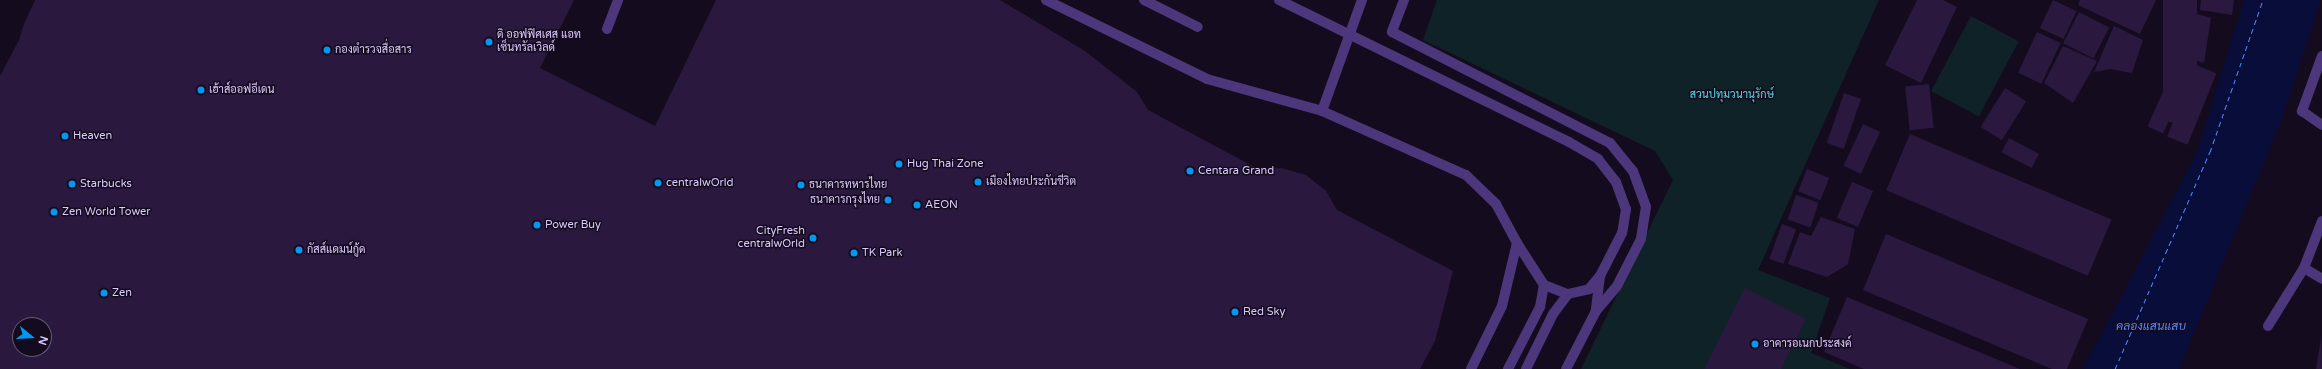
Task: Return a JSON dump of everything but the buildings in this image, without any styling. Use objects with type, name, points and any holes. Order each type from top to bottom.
[{"type":"lane","points":[[607,29],[618,0]]},
{"type":"lane","points":[[1046,0],[1207,79],[1322,111],[1466,175],[1496,204],[1517,244],[1544,285],[1568,294],[1589,289],[1600,276],[1622,233],[1626,209],[1616,182],[1598,159],[1569,142],[1279,0]]},
{"type":"lane","points":[[1144,0],[1198,27]]},
{"type":"lane","points":[[1322,111],[1362,0]]},
{"type":"lane","points":[[1404,0],[1392,32],[1579,125],[1610,143],[1633,171],[1646,207],[1641,239],[1617,286],[1596,311],[1566,369]]},
{"type":"lane","points":[[2322,56],[2302,111],[2322,125]]},
{"type":"lane","points":[[2268,326],[2304,268],[2322,221]]},
{"type":"lane","points":[[1471,369],[1502,306],[1517,244]]},
{"type":"lane","points":[[2304,268],[2322,279]]},
{"type":"lane","points":[[1596,311],[1600,276]]},
{"type":"lane","points":[[1508,369],[1540,307],[1544,285]]},
{"type":"lane","points":[[1526,369],[1554,314],[1568,294]]},
{"type":"green space","name":"สวนปทุมวนานุรักษ์","points":[[1437,0],[1879,0],[1758,270],[1830,298],[1811,353],[1850,369],[1581,369],[1673,180],[1655,151],[1423,40]]},
{"type":"green space","points":[[1971,16],[2019,41],[1979,116],[1931,91]]},
{"type":"water","name":"คลองแสนแสบ","points":[[2244,0],[2321,0],[2282,119],[2179,369],[2083,369],[2197,152]]},
{"type":"ferry route","points":[[2115,369],[2210,152],[2263,0]]},
{"type":"place","name":"ดิ ออฟฟิศเศส แอท เซ็นทรัลเวิลด์","points":[[489,42]]},
{"type":"place","name":"กองตำรวจสื่อสาร","points":[[327,50]]},
{"type":"place","name":"เฮ้าส์ออฟอีเดน","points":[[201,90]]},
{"type":"place","name":"Heaven","points":[[65,136]]},
{"type":"place","name":"Hug Thai Zone","points":[[899,164]]},
{"type":"place","name":"Centara Grand","points":[[1190,171]]},
{"type":"place","name":"เมืองไทยประกันชีวิต","points":[[978,182]]},
{"type":"place","name":"centralwOrld","points":[[658,183]]},
{"type":"place","name":"Starbucks","points":[[72,184]]},
{"type":"place","name":"ธนาคารทหารไทย","points":[[801,185]]},
{"type":"place","name":"ธนาคารกรุงไทย","points":[[888,200]]},
{"type":"place","name":"AEON","points":[[917,205]]},
{"type":"place","name":"Zen World Tower","points":[[54,212]]},
{"type":"place","name":"Power Buy","points":[[537,225]]},
{"type":"place","name":"CityFresh centralwOrld","points":[[813,238]]},
{"type":"place","name":"กัสส์แดมน์กู้ด","points":[[299,250]]},
{"type":"place","name":"TK Park","points":[[854,253]]},
{"type":"place","name":"Zen","points":[[104,293]]},
{"type":"place","name":"Red Sky","points":[[1235,312]]},
{"type":"place","name":"อาคารอเนกประสงค์","points":[[1755,344]]}]
